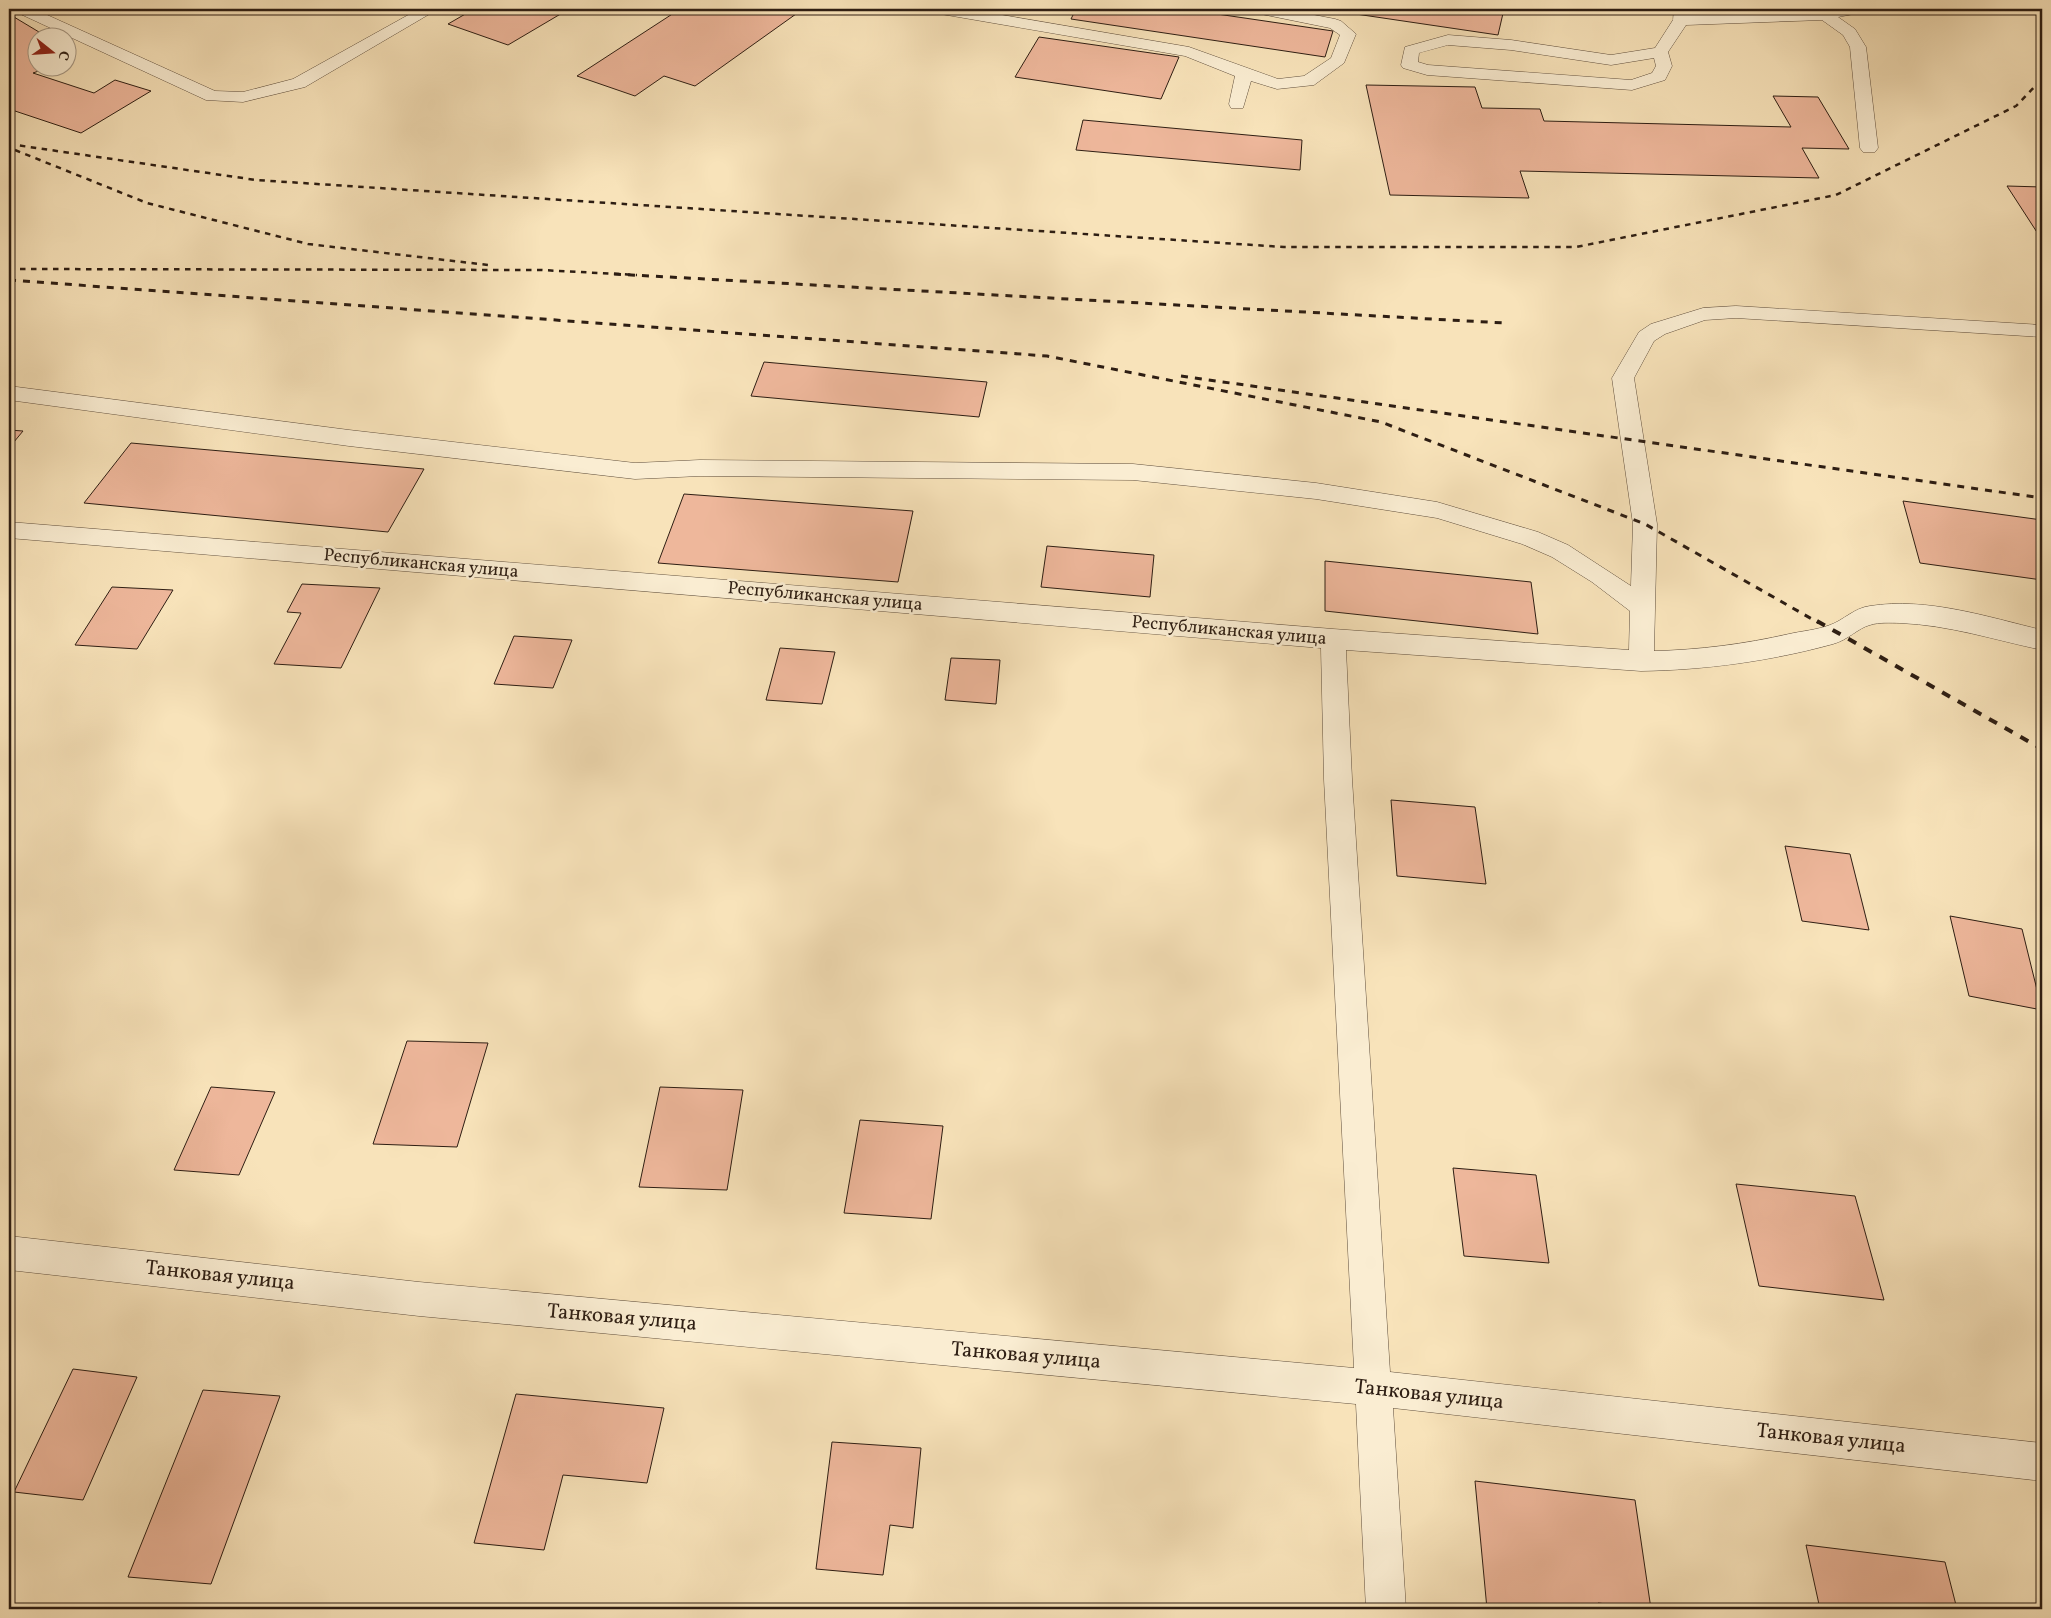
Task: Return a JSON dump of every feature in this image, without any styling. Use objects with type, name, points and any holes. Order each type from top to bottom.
[{"type":"street","points":[[22,9],[212,96],[243,97],[299,83],[430,9]]},
{"type":"street","points":[[941,9],[1189,52],[1244,74],[1277,84],[1308,81],[1338,60],[1348,34],[1335,24],[1261,9]]},
{"type":"street","points":[[1660,52],[1611,60],[1511,45],[1448,40],[1411,50],[1410,65],[1426,70],[1632,85],[1659,76],[1664,66],[1660,52],[1682,14],[1826,15],[1858,9]]},
{"type":"street","points":[[1826,15],[1849,32],[1858,47],[1869,148]]},
{"type":"street","points":[[1237,104],[1244,74]]},
{"type":"street","points":[[1641,661],[1645,524],[1623,378],[1646,337],[1658,329],[1704,314],[1736,312],[2042,332]]},
{"type":"street","points":[[9,392],[349,438],[635,471],[710,468],[1133,472],[1316,491],[1438,510],[1530,538],[1560,551],[1600,576],[1643,608]]},
{"type":"street","name":"Республиканская улица","points":[[9,530],[1333,639],[1641,661],[1670,662],[1836,634],[1854,621],[1868,615],[1928,617],[1973,624],[2042,640]]},
{"type":"street","points":[[1333,639],[1338,779],[1386,1609]]},
{"type":"street","name":"Танковая улица","points":[[9,1252],[429,1300],[1373,1388],[2042,1462]]},
{"type":"building","points":[[358,9],[382,9],[373,14]]},
{"type":"building","points":[[474,9],[569,9],[508,45],[448,24]]},
{"type":"building","points":[[680,9],[803,9],[695,86],[664,76],[635,96],[577,76]]},
{"type":"building","points":[[1076,9],[1183,9],[1333,31],[1325,57],[1071,19]]},
{"type":"building","points":[[1322,9],[1504,9],[1498,35]]},
{"type":"building","points":[[9,14],[32,28],[28,28],[28,78],[48,78],[94,93],[115,80],[151,91],[81,133],[9,109]]},
{"type":"building","points":[[1039,37],[1179,57],[1161,99],[1015,77]]},
{"type":"building","points":[[1366,85],[1475,87],[1482,108],[1540,109],[1544,121],[1791,127],[1773,96],[1818,97],[1849,149],[1802,148],[1819,178],[1520,171],[1529,198],[1390,195]]},
{"type":"building","points":[[1083,120],[1302,140],[1300,170],[1076,150]]},
{"type":"building","points":[[2007,186],[2042,187],[2042,240]]},
{"type":"building","points":[[764,362],[987,382],[979,417],[751,396]]},
{"type":"building","points":[[9,430],[23,431],[9,448]]},
{"type":"building","points":[[131,443],[424,469],[388,532],[84,503]]},
{"type":"building","points":[[684,494],[913,511],[898,582],[658,563]]},
{"type":"building","points":[[1903,501],[2042,520],[2042,580],[1920,563]]},
{"type":"building","points":[[1047,546],[1154,555],[1150,597],[1041,587]]},
{"type":"building","points":[[1325,561],[1531,582],[1538,634],[1325,611]]},
{"type":"building","points":[[302,584],[380,588],[341,668],[274,664],[301,613],[287,612]]},
{"type":"building","points":[[112,587],[173,590],[137,649],[75,645]]},
{"type":"building","points":[[514,636],[572,640],[553,688],[494,684]]},
{"type":"building","points":[[780,648],[835,652],[822,704],[766,700]]},
{"type":"building","points":[[951,658],[1000,660],[996,704],[945,700]]},
{"type":"building","points":[[1391,800],[1475,807],[1486,884],[1397,876]]},
{"type":"building","points":[[1785,846],[1850,854],[1869,930],[1802,921]]},
{"type":"building","points":[[1950,916],[2022,929],[2042,1010],[1969,996]]},
{"type":"building","points":[[407,1041],[488,1043],[457,1147],[373,1144]]},
{"type":"building","points":[[211,1087],[275,1092],[239,1175],[174,1170]]},
{"type":"building","points":[[660,1087],[743,1090],[727,1190],[639,1187]]},
{"type":"building","points":[[860,1120],[943,1126],[931,1219],[844,1213]]},
{"type":"building","points":[[1453,1168],[1536,1175],[1549,1263],[1464,1256]]},
{"type":"building","points":[[1736,1184],[1855,1196],[1884,1300],[1759,1286]]},
{"type":"building","points":[[73,1369],[137,1377],[83,1500],[14,1492]]},
{"type":"building","points":[[203,1390],[280,1396],[211,1584],[128,1577]]},
{"type":"building","points":[[516,1394],[664,1408],[647,1483],[563,1475],[544,1550],[474,1543]]},
{"type":"building","points":[[832,1442],[921,1448],[913,1528],[890,1525],[883,1575],[816,1569]]},
{"type":"building","points":[[1475,1481],[1635,1500],[1651,1609],[1598,1603],[1599,1609],[1487,1609]]},
{"type":"building","points":[[1806,1545],[1945,1562],[1957,1609],[1820,1609]]},
{"type":"railway","points":[[9,144],[256,180],[1284,247],[1576,247],[1836,195],[2016,106],[2042,79]]},
{"type":"railway","points":[[15,150],[147,203],[308,244],[488,265]]},
{"type":"railway","points":[[9,269],[541,270],[637,275]]},
{"type":"railway","points":[[614,274],[1504,323]]},
{"type":"railway","points":[[9,280],[1047,356],[1381,422],[1645,524],[1819,623]]},
{"type":"railway","points":[[1181,376],[2042,498]]},
{"type":"railway","points":[[1817,621],[2042,749]]}]
